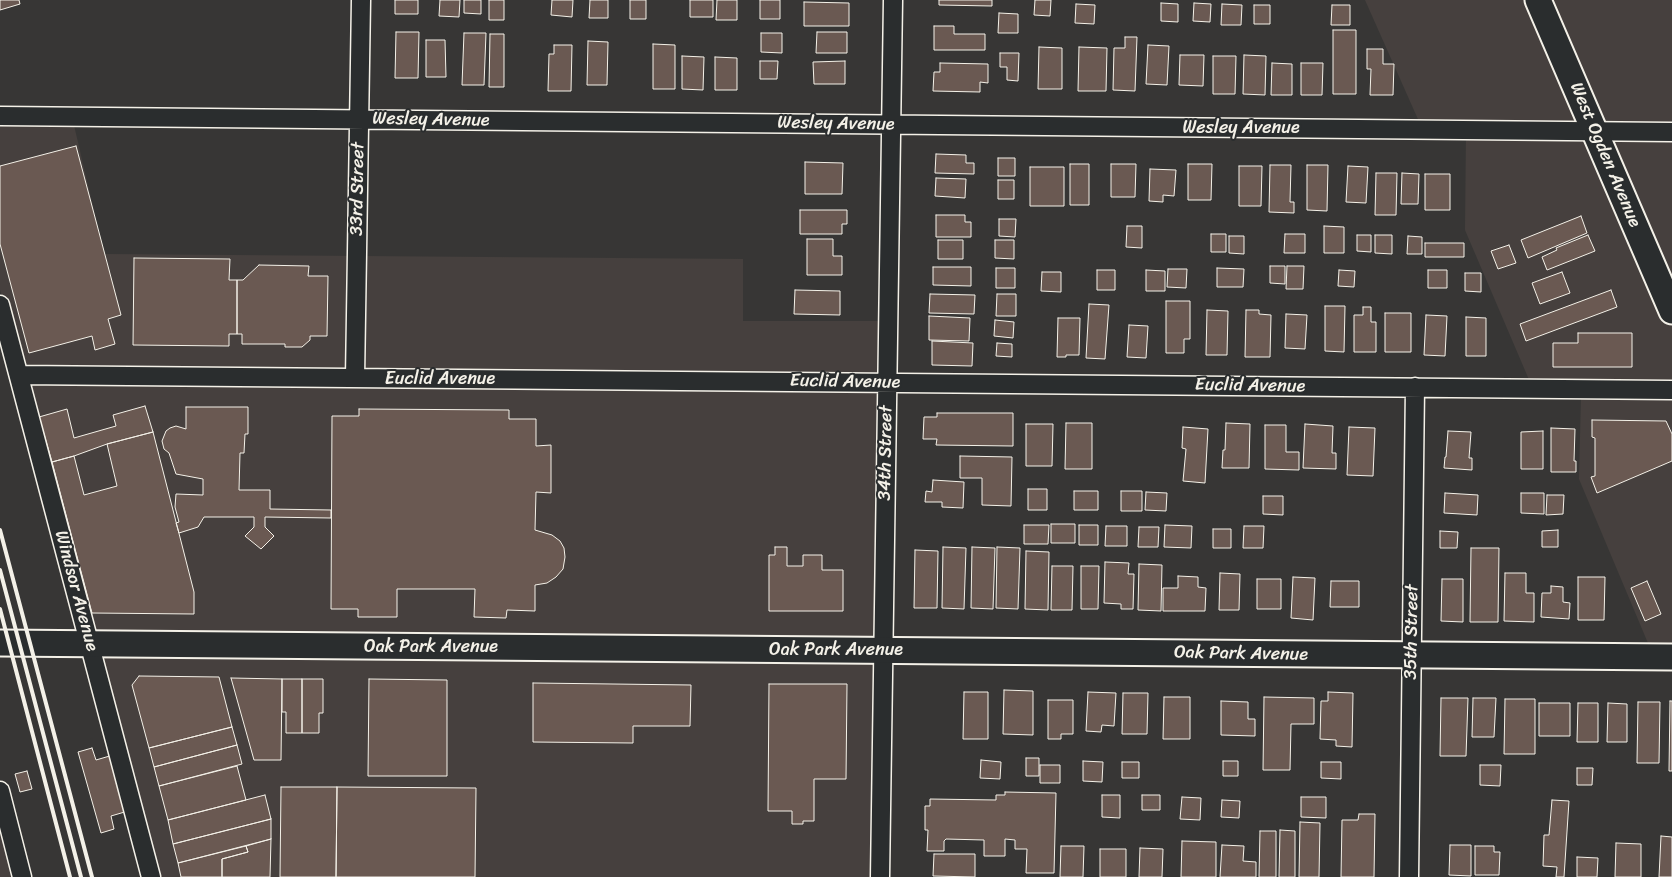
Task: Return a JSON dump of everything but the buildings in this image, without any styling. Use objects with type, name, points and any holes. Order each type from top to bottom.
[{"type":"street","name":"33rd Street","points":[[355,378],[361,0]]},
{"type":"street","name":"34th Street","points":[[880,877],[893,0]]},
{"type":"street","name":"West Ogden Avenue","points":[[1538,0],[1672,311]]},
{"type":"street","name":"Wesley Avenue","points":[[0,116],[1672,132]]},
{"type":"street","name":"Windsor Avenue","points":[[0,305],[151,877]]},
{"type":"street","name":"Euclid Avenue","points":[[18,375],[1672,390]]},
{"type":"street","name":"35th Street","points":[[1409,877],[1415,387]]},
{"type":"street","name":"Oak Park Avenue","points":[[0,643],[1672,657]]},
{"type":"street","points":[[0,791],[22,877]]},
{"type":"shaded area","points":[[1365,0],[1536,0],[1591,128],[1421,126]]},
{"type":"shaded area","points":[[1546,0],[1672,0],[1672,126],[1600,125]]},
{"type":"shaded area","points":[[0,121],[73,121],[104,254],[743,259],[743,321],[885,321],[877,877],[155,877],[94,639],[0,290]]},
{"type":"shaded area","points":[[1466,135],[1592,136],[1672,322],[1672,655],[1653,655],[1579,479],[1581,396],[1536,396],[1465,230]]},
{"type":"shaded area","points":[[1600,135],[1672,135],[1672,304]]},
{"type":"shaded area","points":[[0,806],[18,877],[0,877]]},
{"type":"railway","points":[[0,530],[92,877]]},
{"type":"railway","points":[[0,570],[81,877]]},
{"type":"railway","points":[[0,609],[70,877]]}]
